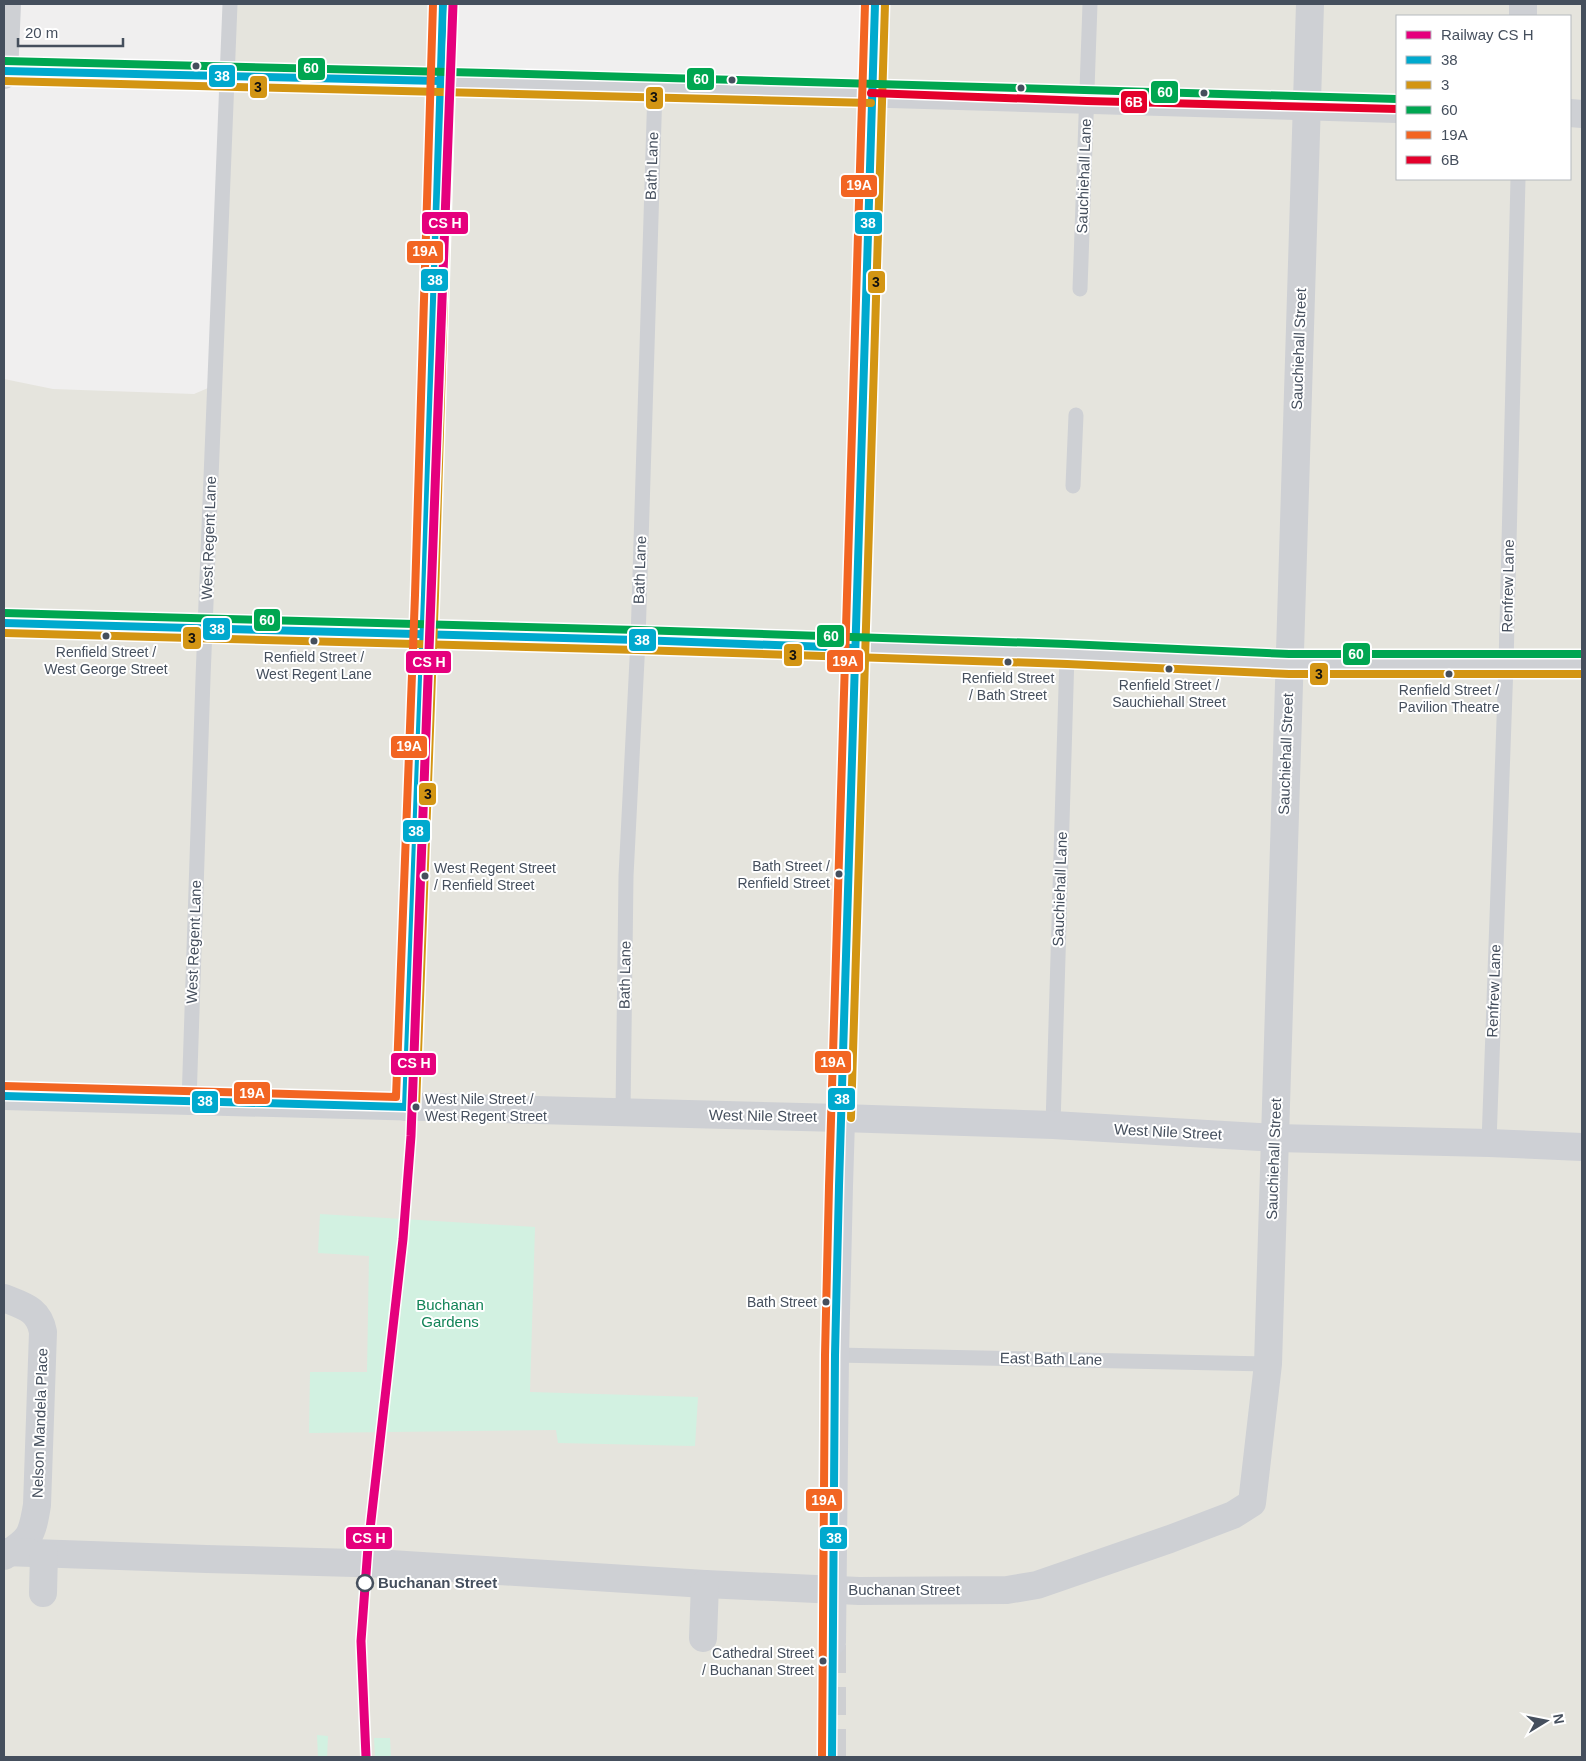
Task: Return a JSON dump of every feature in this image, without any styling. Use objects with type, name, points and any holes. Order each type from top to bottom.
[{"type":"street","points":[[4,75],[7,4]]},
{"type":"street","points":[[406,1108],[443,4]]},
{"type":"street","points":[[832,1642],[835,1355],[841,1118],[875,4]]},
{"type":"street","name":"Sauchiehall Street","points":[[1252,1503],[1268,1364],[1310,4]]},
{"type":"street","points":[[4,71],[871,93],[1396,109]]},
{"type":"street","points":[[4,623],[638,640],[1068,654],[1289,664],[1582,664]]},
{"type":"street","name":"West Nile Street","points":[[4,1096],[841,1118],[1053,1125],[1275,1138],[1489,1143],[1582,1148]]},
{"type":"street","name":"Nelson Mandela Place","points":[[4,1298],[34,1311],[41,1322],[43,1332],[36,1513],[33,1529],[22,1545],[6,1553]]},
{"type":"street","name":"Buchanan Street","points":[[6,1553],[388,1557],[704,1584],[859,1591],[1007,1590],[1037,1585],[1233,1515],[1252,1503]]},
{"type":"street","points":[[43,1593],[44,1554]]},
{"type":"street","points":[[703,1638],[704,1584]]},
{"type":"lane","name":"West Regent Lane","points":[[189,1102],[205,628],[230,4]]},
{"type":"lane","name":"Sauchiehall Lane","points":[[1080,289],[1090,4]]},
{"type":"lane","name":"Bath Lane","points":[[623,1113],[626,876],[638,640],[655,88]]},
{"type":"lane","name":"Renfrew Lane","points":[[1489,1143],[1506,664],[1518,180]]},
{"type":"lane","points":[[1073,486],[1076,415]]},
{"type":"lane","name":"Sauchiehall Lane","points":[[1053,1125],[1068,654]]},
{"type":"lane","name":"East Bath Lane","points":[[835,1355],[1268,1364]]},
{"type":"shaded area","points":[[230,4],[443,4],[440,81],[871,93],[875,4],[1582,4],[1582,1757],[4,1757],[4,379],[53,389],[194,394],[215,385]]},
{"type":"green space","name":"Buchanan Gardens","points":[[320,1214],[535,1227],[530,1392],[698,1397],[695,1446],[558,1443],[556,1430],[309,1433],[310,1372],[367,1372],[369,1256],[318,1253]]},
{"type":"green space","points":[[317,1735],[328,1736],[327,1757],[318,1757]]},
{"type":"green space","points":[[374,1738],[390,1738],[391,1757],[375,1757]]},
{"type":"tunnel","points":[[832,1642],[832,1757]]},
{"type":"transit line","name":"19A","points":[[4,1086],[396,1097],[415,595],[433,4]]},
{"type":"transit line","name":"38","points":[[406,1107],[425,595],[443,4]]},
{"type":"transit line","points":[[366,1757],[361,1641],[368,1547],[403,1239],[411,1136],[453,4]]},
{"type":"transit line","name":"3","points":[[416,1107],[435,595],[453,4]]},
{"type":"transit line","name":"19A","points":[[822,1757],[825,1355],[829,1186],[865,4]]},
{"type":"transit line","name":"38","points":[[832,1757],[835,1355],[839,1186],[875,4]]},
{"type":"transit line","name":"3","points":[[851,1118],[885,4]]},
{"type":"transit line","name":"60","points":[[4,61],[1396,99]]},
{"type":"transit line","name":"38","points":[[4,71],[440,81]]},
{"type":"transit line","name":"3","points":[[4,81],[871,103]]},
{"type":"transit line","name":"6B","points":[[871,93],[1396,109]]},
{"type":"transit line","name":"60","points":[[4,613],[638,630],[1067,644],[1289,654],[1582,654]]},
{"type":"transit line","name":"38","points":[[4,623],[638,640],[855,648]]},
{"type":"transit line","name":"3","points":[[4,633],[638,650],[1067,664],[1289,674],[1582,674]]},
{"type":"transit line","name":"38","points":[[4,1096],[406,1107]]},
{"type":"place","name":"Renfield Street / West George Street","points":[[106,636]]},
{"type":"place","name":"Renfield Street / West Regent Lane","points":[[314,641]]},
{"type":"place","name":"Renfield Street / Bath Street","points":[[1008,662]]},
{"type":"place","name":"Renfield Street / Sauchiehall Street","points":[[1169,669]]},
{"type":"place","name":"Renfield Street / Pavilion Theatre","points":[[1449,674]]},
{"type":"place","name":"Bath Street / Renfield Street","points":[[839,874]]},
{"type":"place","name":"West Regent Street / Renfield Street","points":[[425,876]]},
{"type":"place","name":"West Nile Street / West Regent Street","points":[[416,1107]]},
{"type":"place","name":"Bath Street","points":[[826,1302]]},
{"type":"place","name":"Buchanan Street","points":[[365,1583]]},
{"type":"place","name":"Cathedral Street / Buchanan Street","points":[[823,1661]]}]
